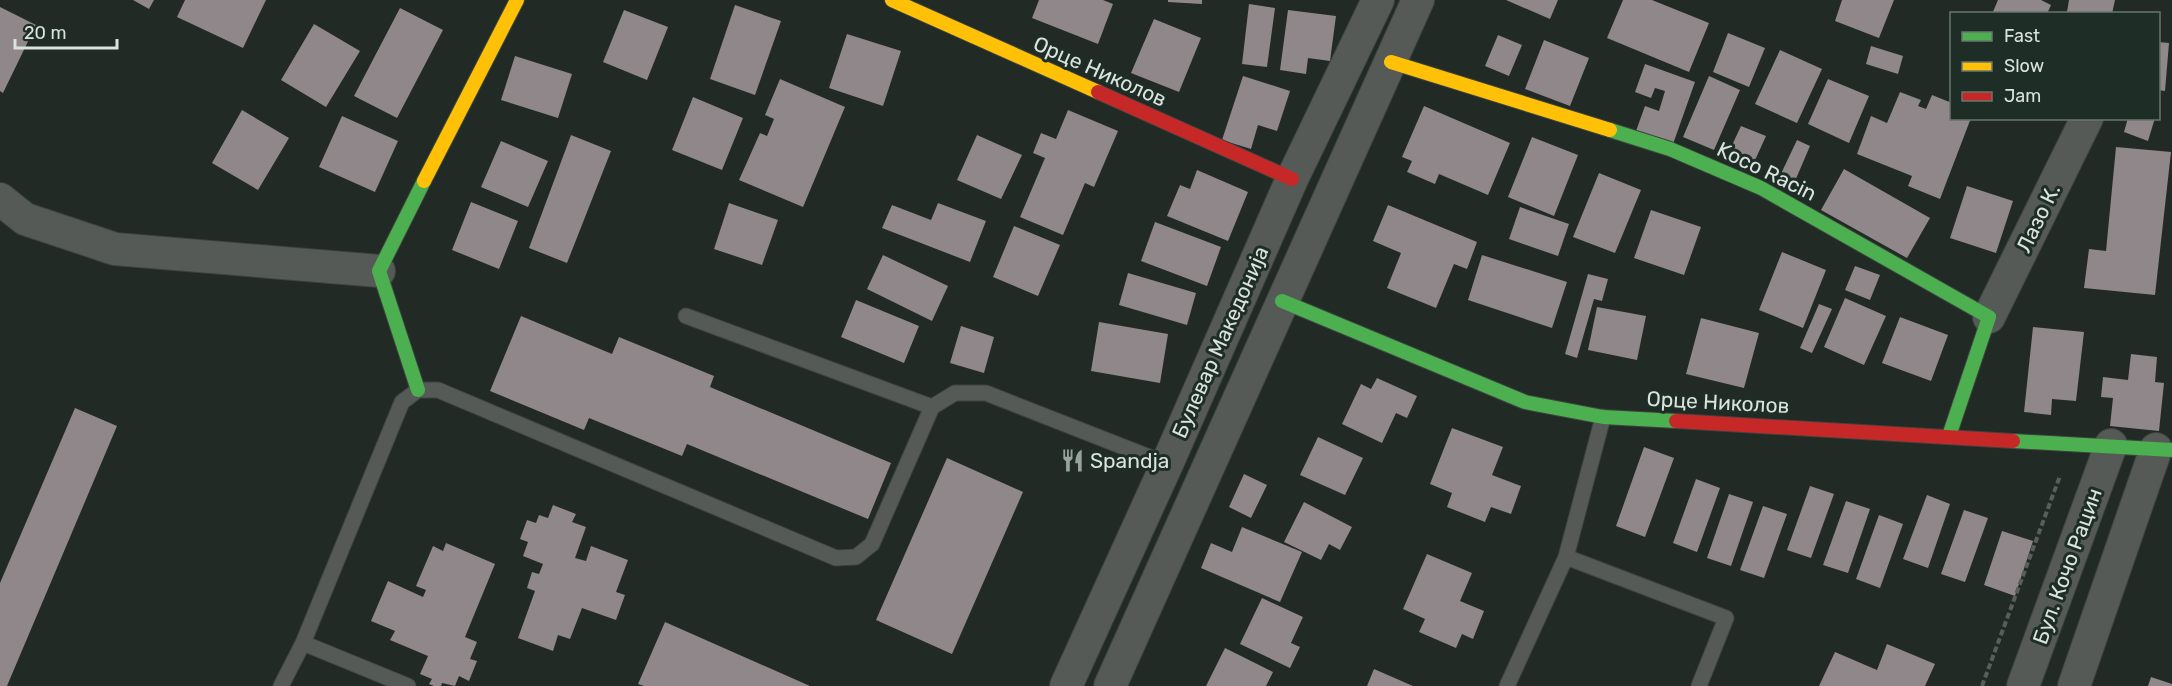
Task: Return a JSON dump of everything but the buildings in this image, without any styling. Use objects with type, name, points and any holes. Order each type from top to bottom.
[{"type":"street","points":[[418,390],[379,271],[517,0]]},
{"type":"street","name":"Орце Николов","points":[[892,0],[1292,179]]},
{"type":"street","name":"Булевар Македонија","points":[[1066,686],[1167,464],[1292,179],[1378,0]]},
{"type":"street","name":"Булевар Македонија","points":[[1110,686],[1418,0]]},
{"type":"street","name":"Koco Racin","points":[[1391,62],[1670,149],[1710,166],[1761,188],[1989,317]]},
{"type":"street","name":"Лазо К.","points":[[1989,317],[2086,120]]},
{"type":"street","points":[[0,199],[13,219],[115,249],[379,271]]},
{"type":"street","name":"Орце Николов","points":[[1282,301],[1525,402],[1603,417],[2164,449]]},
{"type":"street","points":[[1949,436],[1989,317]]},
{"type":"street","name":"Бул. Кочо Рацин","points":[[2023,686],[2111,445]]},
{"type":"street","points":[[2074,686],[2164,449]]},
{"type":"lane","points":[[686,315],[932,407]]},
{"type":"lane","points":[[281,686],[303,643],[402,402],[418,390],[438,390],[836,558],[856,557],[872,544],[932,407],[955,393],[986,393],[1167,464]]},
{"type":"lane","points":[[1507,686],[1566,557],[1603,417]]},
{"type":"lane","points":[[1566,557],[1726,618],[1699,686]]},
{"type":"lane","points":[[303,643],[408,686]]},
{"type":"traffic: fast","points":[[1610,130],[1670,149],[1761,188],[1989,317],[1949,436]]},
{"type":"traffic: fast","points":[[418,390],[379,271],[424,181]]},
{"type":"traffic: fast","points":[[1282,301],[1525,402],[1603,417],[1676,421]]},
{"type":"traffic: fast","points":[[2013,441],[2172,450]]},
{"type":"traffic: slow","points":[[424,181],[517,0]]},
{"type":"traffic: slow","points":[[892,0],[1098,92]]},
{"type":"traffic: slow","points":[[1391,62],[1610,130]]},
{"type":"traffic: jam","points":[[1098,92],[1292,179]]},
{"type":"traffic: jam","points":[[1676,421],[2013,441]]},
{"type":"place","name":"Spandja","points":[[1072,460]]}]
